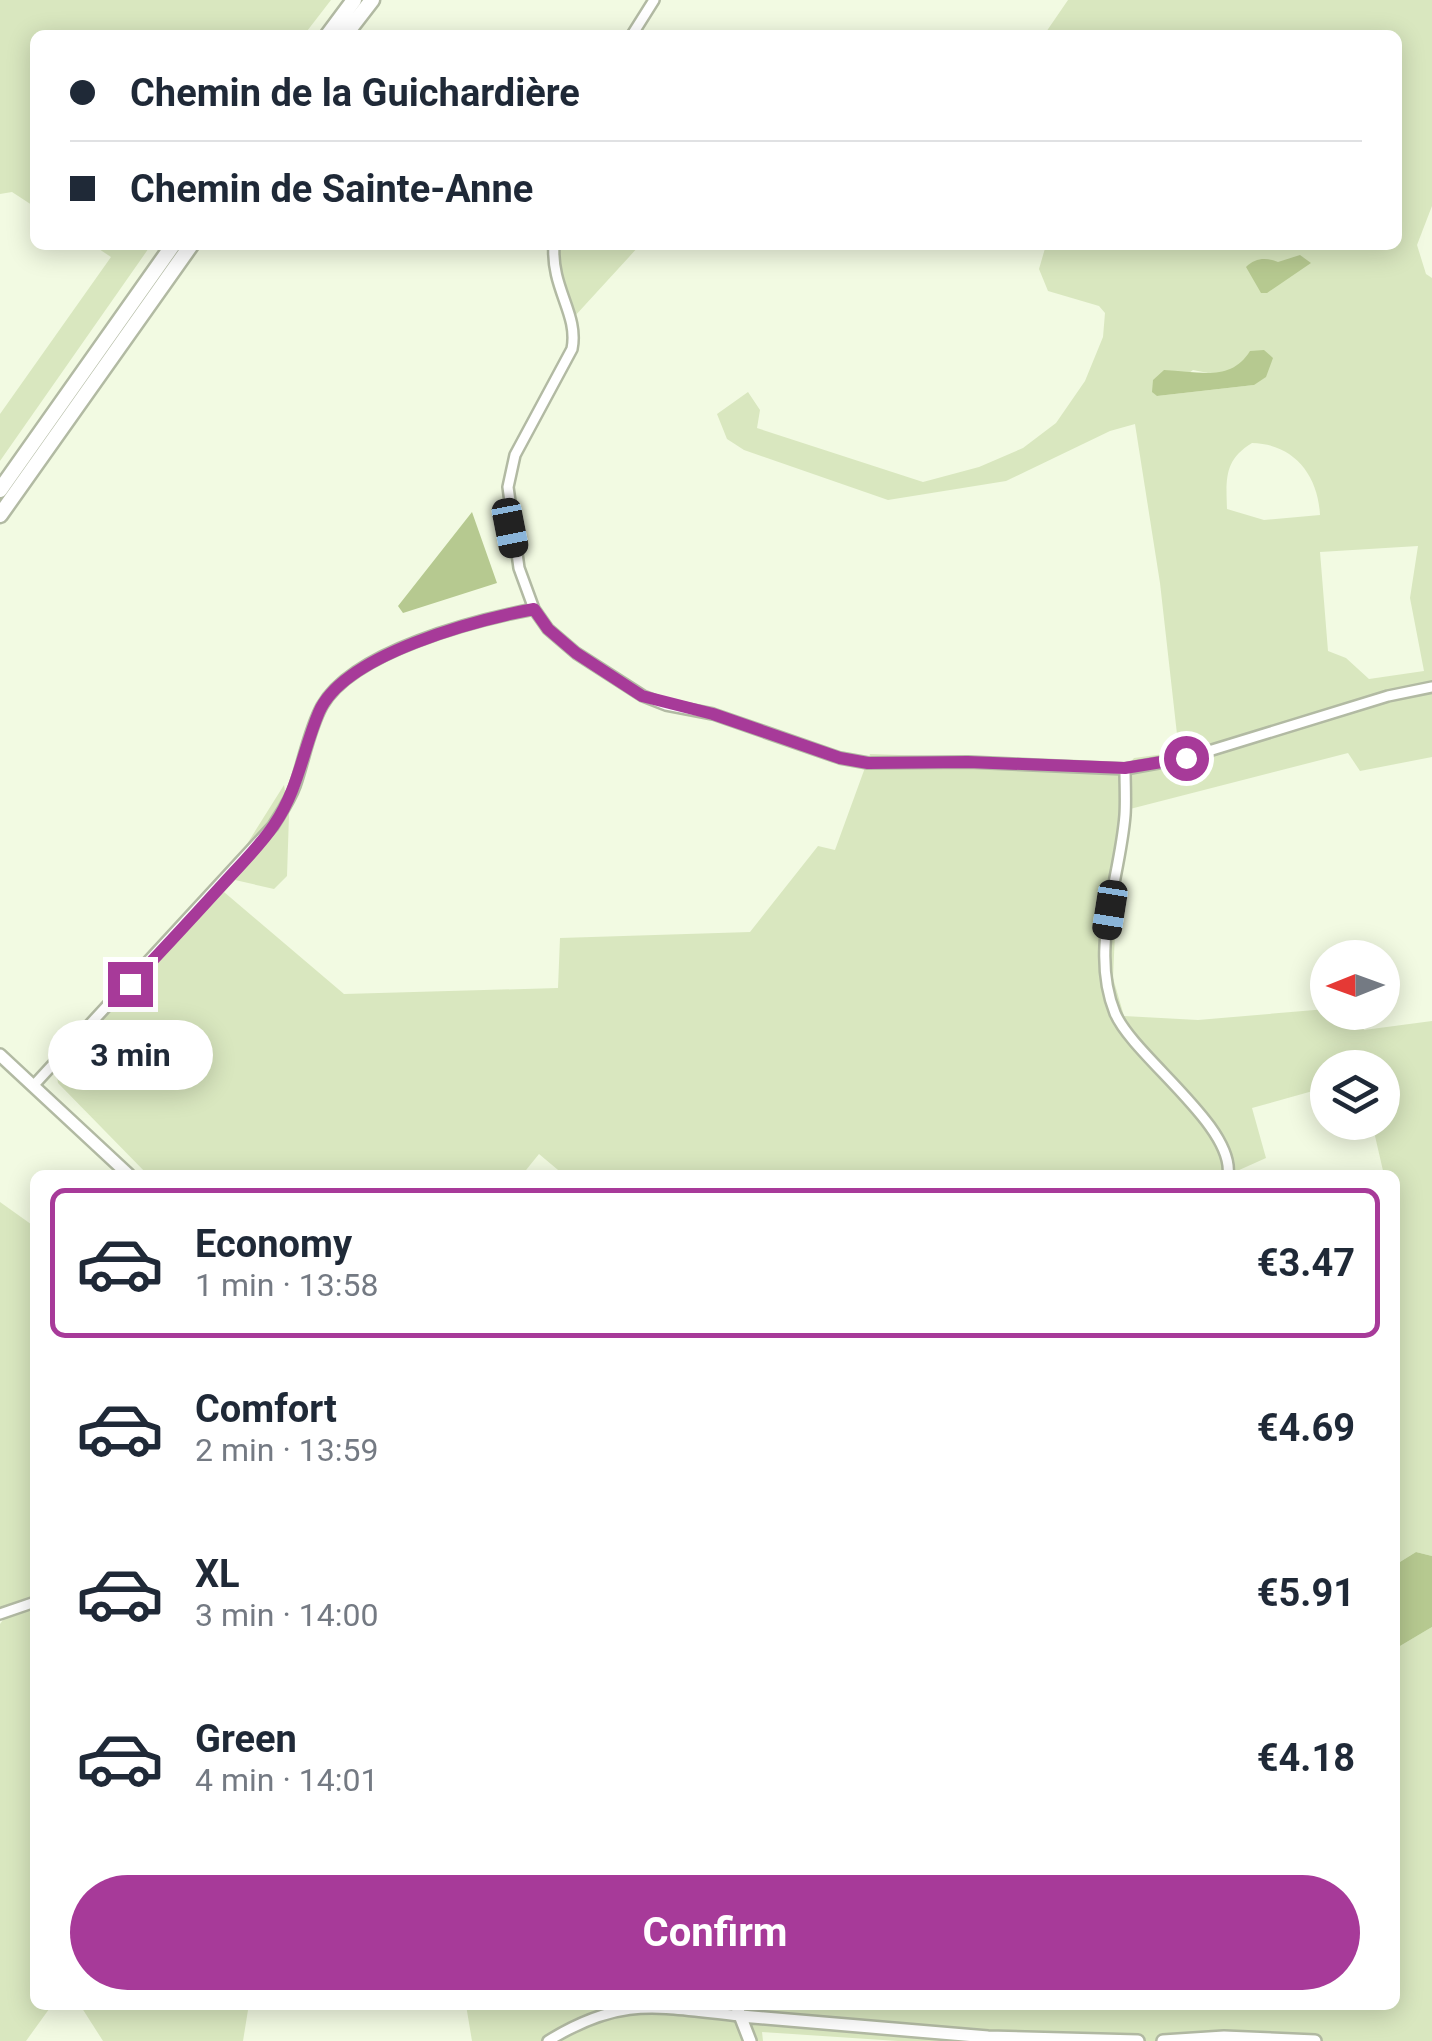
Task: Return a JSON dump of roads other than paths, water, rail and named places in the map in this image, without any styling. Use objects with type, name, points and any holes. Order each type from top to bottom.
[{"type":"highway","points":[[332,30],[354,0]]},
{"type":"highway","points":[[349,30],[372,0]]},
{"type":"highway","points":[[0,490],[170,250]]},
{"type":"highway","points":[[0,515],[187,250]]},
{"type":"street","points":[[635,30],[654,0]]},
{"type":"street","points":[[554,250],[555,278],[575,334],[572,349],[515,455],[508,487],[518,568],[534,609],[548,629],[576,653],[642,696],[713,714],[840,758],[868,763],[1125,768],[1186,758],[1388,696],[1432,687]]},
{"type":"street","points":[[34,1086],[274,826],[293,791],[320,710],[329,696],[381,660],[433,632],[534,609]]},
{"type":"street","points":[[1125,768],[1124,816],[1105,939],[1116,1016],[1221,1145],[1227,1170]]},
{"type":"street","points":[[0,1055],[125,1170]]},
{"type":"street","points":[[0,1614],[30,1604]]},
{"type":"street","points":[[548,2041],[592,2018],[621,2010]]},
{"type":"street","points":[[712,2010],[988,2038],[1138,2041]]},
{"type":"street","points":[[738,2011],[750,2041]]},
{"type":"street","points":[[1163,2041],[1224,2036],[1315,2041]]}]
